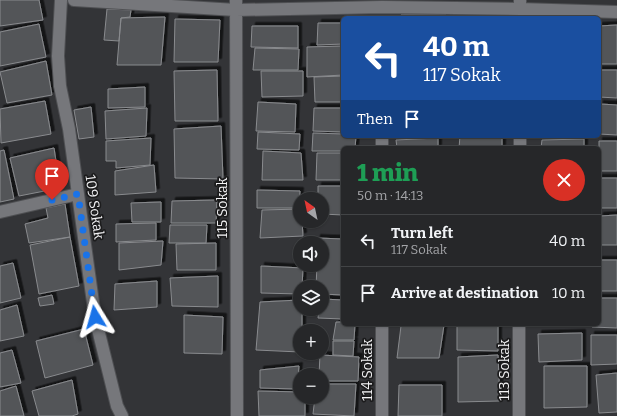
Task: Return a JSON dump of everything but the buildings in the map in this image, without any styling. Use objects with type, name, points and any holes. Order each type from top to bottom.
[{"type":"street","name":"109 Sokak","points":[[61,0],[58,56],[60,86],[69,129],[95,317],[116,406],[122,416]]},
{"type":"street","points":[[74,0],[236,5],[520,9],[617,12]]},
{"type":"street","name":"115 Sokak","points":[[236,5],[237,416]]},
{"type":"street","points":[[0,212],[78,194]]},
{"type":"street","name":"114 Sokak","points":[[382,326],[382,416]]},
{"type":"street","name":"113 Sokak","points":[[519,326],[519,416]]},
{"type":"route","points":[[52,200],[78,194],[95,317]]}]
